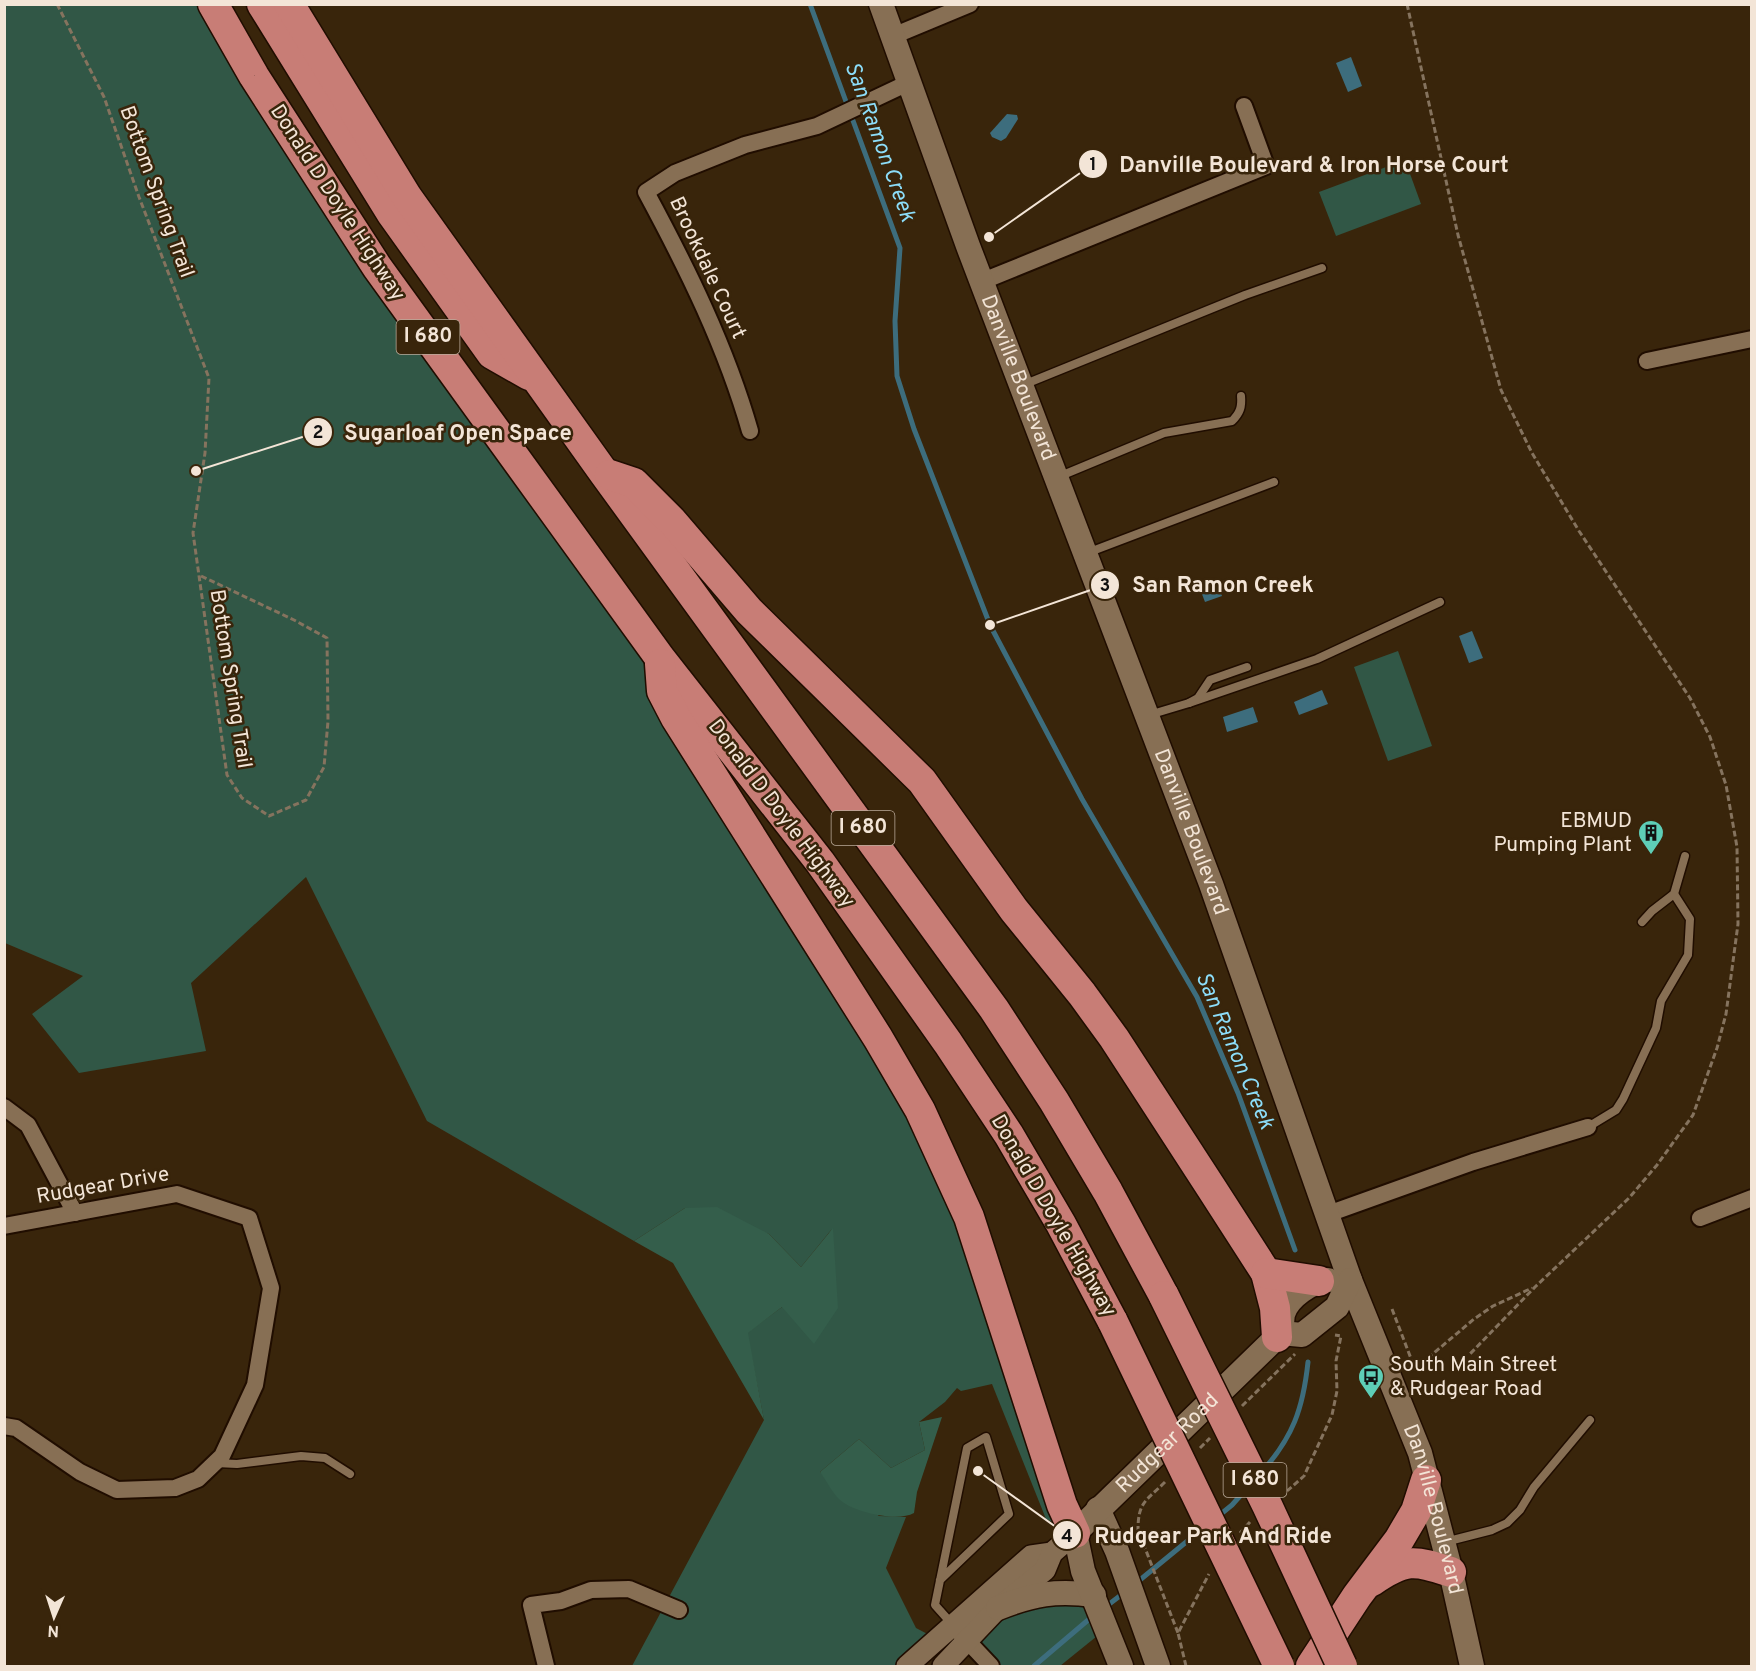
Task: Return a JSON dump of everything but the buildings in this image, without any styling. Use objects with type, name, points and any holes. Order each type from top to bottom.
[{"type":"highway","name":"Donald D Doyle Highway","points":[[213,4],[260,86],[377,267],[660,658],[820,862],[942,1033],[1009,1135],[1061,1224],[1113,1322],[1279,1666]]},
{"type":"highway","name":"I 680","points":[[262,4],[392,214],[492,354],[537,380]]},
{"type":"highway","name":"I 680","points":[[289,4],[406,197],[994,1009],[1066,1121],[1108,1192],[1164,1296],[1267,1505],[1342,1666]]},
{"type":"highway","points":[[604,473],[634,483],[671,520],[749,611],[922,782],[1014,910],[1082,994],[1114,1038],[1266,1273],[1279,1335]]},
{"type":"highway","points":[[660,658],[662,691],[676,718],[878,1038],[925,1120],[969,1217],[1062,1506],[1075,1533]]},
{"type":"highway","points":[[1266,1273],[1319,1281]]},
{"type":"highway","points":[[1311,1666],[1399,1540],[1408,1525],[1426,1480]]},
{"type":"highway","points":[[1365,1586],[1395,1566],[1409,1563],[1424,1563],[1451,1572]]},
{"type":"main road","name":"Danville Boulevard","points":[[880,4],[968,246],[1087,553],[1211,884],[1350,1280],[1420,1453],[1451,1572],[1472,1666]]},
{"type":"main road","points":[[1350,1280],[1337,1307],[1302,1335],[1279,1335],[1284,1312],[1292,1299],[1319,1281],[1350,1280]]},
{"type":"main road","name":"Rudgear Road","points":[[1075,1533],[1279,1335]]},
{"type":"main road","points":[[1098,1509],[1117,1551],[1158,1666]]},
{"type":"main road","points":[[1075,1533],[1083,1570],[1118,1657]]},
{"type":"main road","points":[[995,1599],[1020,1599],[1050,1592],[1094,1595]]},
{"type":"street","points":[[893,36],[970,4]]},
{"type":"street","name":"Brookdale Court","points":[[750,431],[738,388],[692,281],[646,192],[675,173],[745,145],[817,126],[910,82]]},
{"type":"street","points":[[983,281],[1266,166],[1244,106]]},
{"type":"street","points":[[1647,361],[1752,339]]},
{"type":"street","points":[[4,1107],[28,1125],[75,1213]]},
{"type":"street","points":[[1328,1214],[1473,1162],[1588,1127]]},
{"type":"street","name":"Rudgear Drive","points":[[4,1226],[177,1194],[249,1218],[271,1288],[255,1385],[222,1456],[198,1479],[175,1488],[117,1490],[80,1472],[16,1428],[4,1426]]},
{"type":"street","points":[[1700,1218],[1752,1198]]},
{"type":"street","name":"Rudgear Road","points":[[907,1666],[952,1625],[1045,1570],[1052,1553],[1075,1533]]},
{"type":"street","points":[[546,1666],[531,1605],[561,1601],[591,1590],[629,1589],[679,1610]]},
{"type":"street","name":"Rudgear Road","points":[[943,1666],[968,1642],[995,1599]]},
{"type":"street","points":[[952,1625],[992,1666]]},
{"type":"lane","points":[[1022,385],[1245,295],[1322,268]]},
{"type":"lane","points":[[1057,477],[1164,433],[1232,421],[1242,407],[1241,396]]},
{"type":"lane","points":[[1087,553],[1274,482]]},
{"type":"lane","points":[[1148,715],[1189,704],[1317,659],[1440,602]]},
{"type":"lane","points":[[1189,704],[1198,698],[1210,680],[1247,667]]},
{"type":"lane","points":[[1642,922],[1674,894],[1685,856]]},
{"type":"lane","points":[[1588,1127],[1616,1110],[1623,1099],[1656,1028],[1661,1001],[1688,955],[1690,919],[1674,894]]},
{"type":"lane","points":[[1443,1543],[1492,1530],[1508,1523],[1520,1510],[1534,1487],[1590,1420]]},
{"type":"lane","points":[[940,1580],[1009,1515],[986,1437],[967,1448],[940,1580],[935,1605],[952,1625]]},
{"type":"lane","points":[[215,1463],[237,1464],[301,1456],[325,1458],[350,1474]]},
{"type":"path","name":"Bottom Spring Trail","points":[[57,4],[104,97],[139,197],[209,378],[205,453],[193,533],[227,775],[242,798],[269,816],[306,801],[324,767],[328,721],[327,638],[199,575]]},
{"type":"path","points":[[1407,4],[1458,235],[1501,390],[1532,453],[1579,531],[1690,698],[1710,737],[1726,785],[1737,847],[1738,924],[1726,1014],[1693,1115],[1657,1165],[1629,1198],[1535,1287],[1469,1355]]},
{"type":"path","points":[[1392,1309],[1415,1369],[1474,1319],[1493,1306],[1535,1287]]},
{"type":"path","points":[[1143,1540],[1178,1633]]},
{"type":"green space","points":[[4,5],[213,5],[660,658],[920,1110],[1075,1533],[1046,1519],[992,1384],[961,1391],[957,1388],[945,1402],[919,1422],[925,1450],[891,1468],[859,1439],[820,1472],[879,1516],[906,1517],[886,1568],[916,1628],[937,1639],[907,1666],[632,1666],[764,1420],[747,1333],[782,1307],[832,1229],[801,1267],[769,1234],[685,1208],[634,1241],[427,1121],[306,877],[191,983],[206,1051],[79,1073],[32,1014],[83,976],[5,943]]},
{"type":"green space","points":[[1405,160],[1421,204],[1336,236],[1319,192]]},
{"type":"green space","points":[[1398,651],[1432,746],[1388,761],[1354,667]]},
{"type":"green space","points":[[717,1207],[769,1234],[801,1267],[833,1228],[838,1308],[814,1344],[782,1307],[748,1333],[764,1420],[673,1263],[634,1241],[685,1208]]},
{"type":"green space","points":[[942,1417],[917,1492],[914,1513],[898,1517],[869,1513],[851,1507],[837,1497],[820,1472],[859,1439],[891,1468],[925,1450],[919,1422]]},
{"type":"green space","points":[[1071,1592],[1107,1628],[1060,1666],[991,1666],[968,1642],[998,1608]]},
{"type":"water","points":[[1351,57],[1362,86],[1348,92],[1336,63]]},
{"type":"water","points":[[1007,114],[1017,115],[1018,119],[1006,138],[1001,141],[992,137],[990,133]]},
{"type":"water","points":[[1228,579],[1233,592],[1230,593],[1229,590],[1221,593],[1222,596],[1205,602],[1200,589]]},
{"type":"water","points":[[1472,631],[1483,658],[1469,663],[1459,636]]},
{"type":"water","points":[[1322,690],[1328,704],[1299,715],[1294,702]]},
{"type":"water","points":[[1253,707],[1258,722],[1227,732],[1223,717]]},
{"type":"waterway","name":"San Ramon Creek","points":[[810,4],[900,248],[895,321],[897,376],[914,429],[990,625],[1082,799],[1197,997],[1238,1093],[1295,1250]]},
{"type":"waterway","name":"San Ramon Creek","points":[[1261,1473],[1281,1447],[1295,1422],[1303,1394],[1308,1362]]},
{"type":"waterway","name":"San Ramon Creek","points":[[1216,1518],[1248,1487]]},
{"type":"waterway","name":"San Ramon Creek","points":[[1135,1584],[1202,1529]]},
{"type":"waterway","name":"San Ramon Creek","points":[[1104,1608],[1125,1592]]},
{"type":"waterway","name":"San Ramon Creek","points":[[1034,1666],[1094,1615]]},
{"type":"place","name":"Danville Boulevard & Iron Horse Court","points":[[989,237]]},
{"type":"place","name":"Sugarloaf Open Space","points":[[196,471]]},
{"type":"place","name":"San Ramon Creek","points":[[990,625]]},
{"type":"place","name":"EBMUD Pumping Plant","points":[[1651,856]]},
{"type":"place","name":"South Main Street & Rudgear Road","points":[[1371,1400]]},
{"type":"place","name":"Rudgear Park And Ride","points":[[978,1471]]}]
